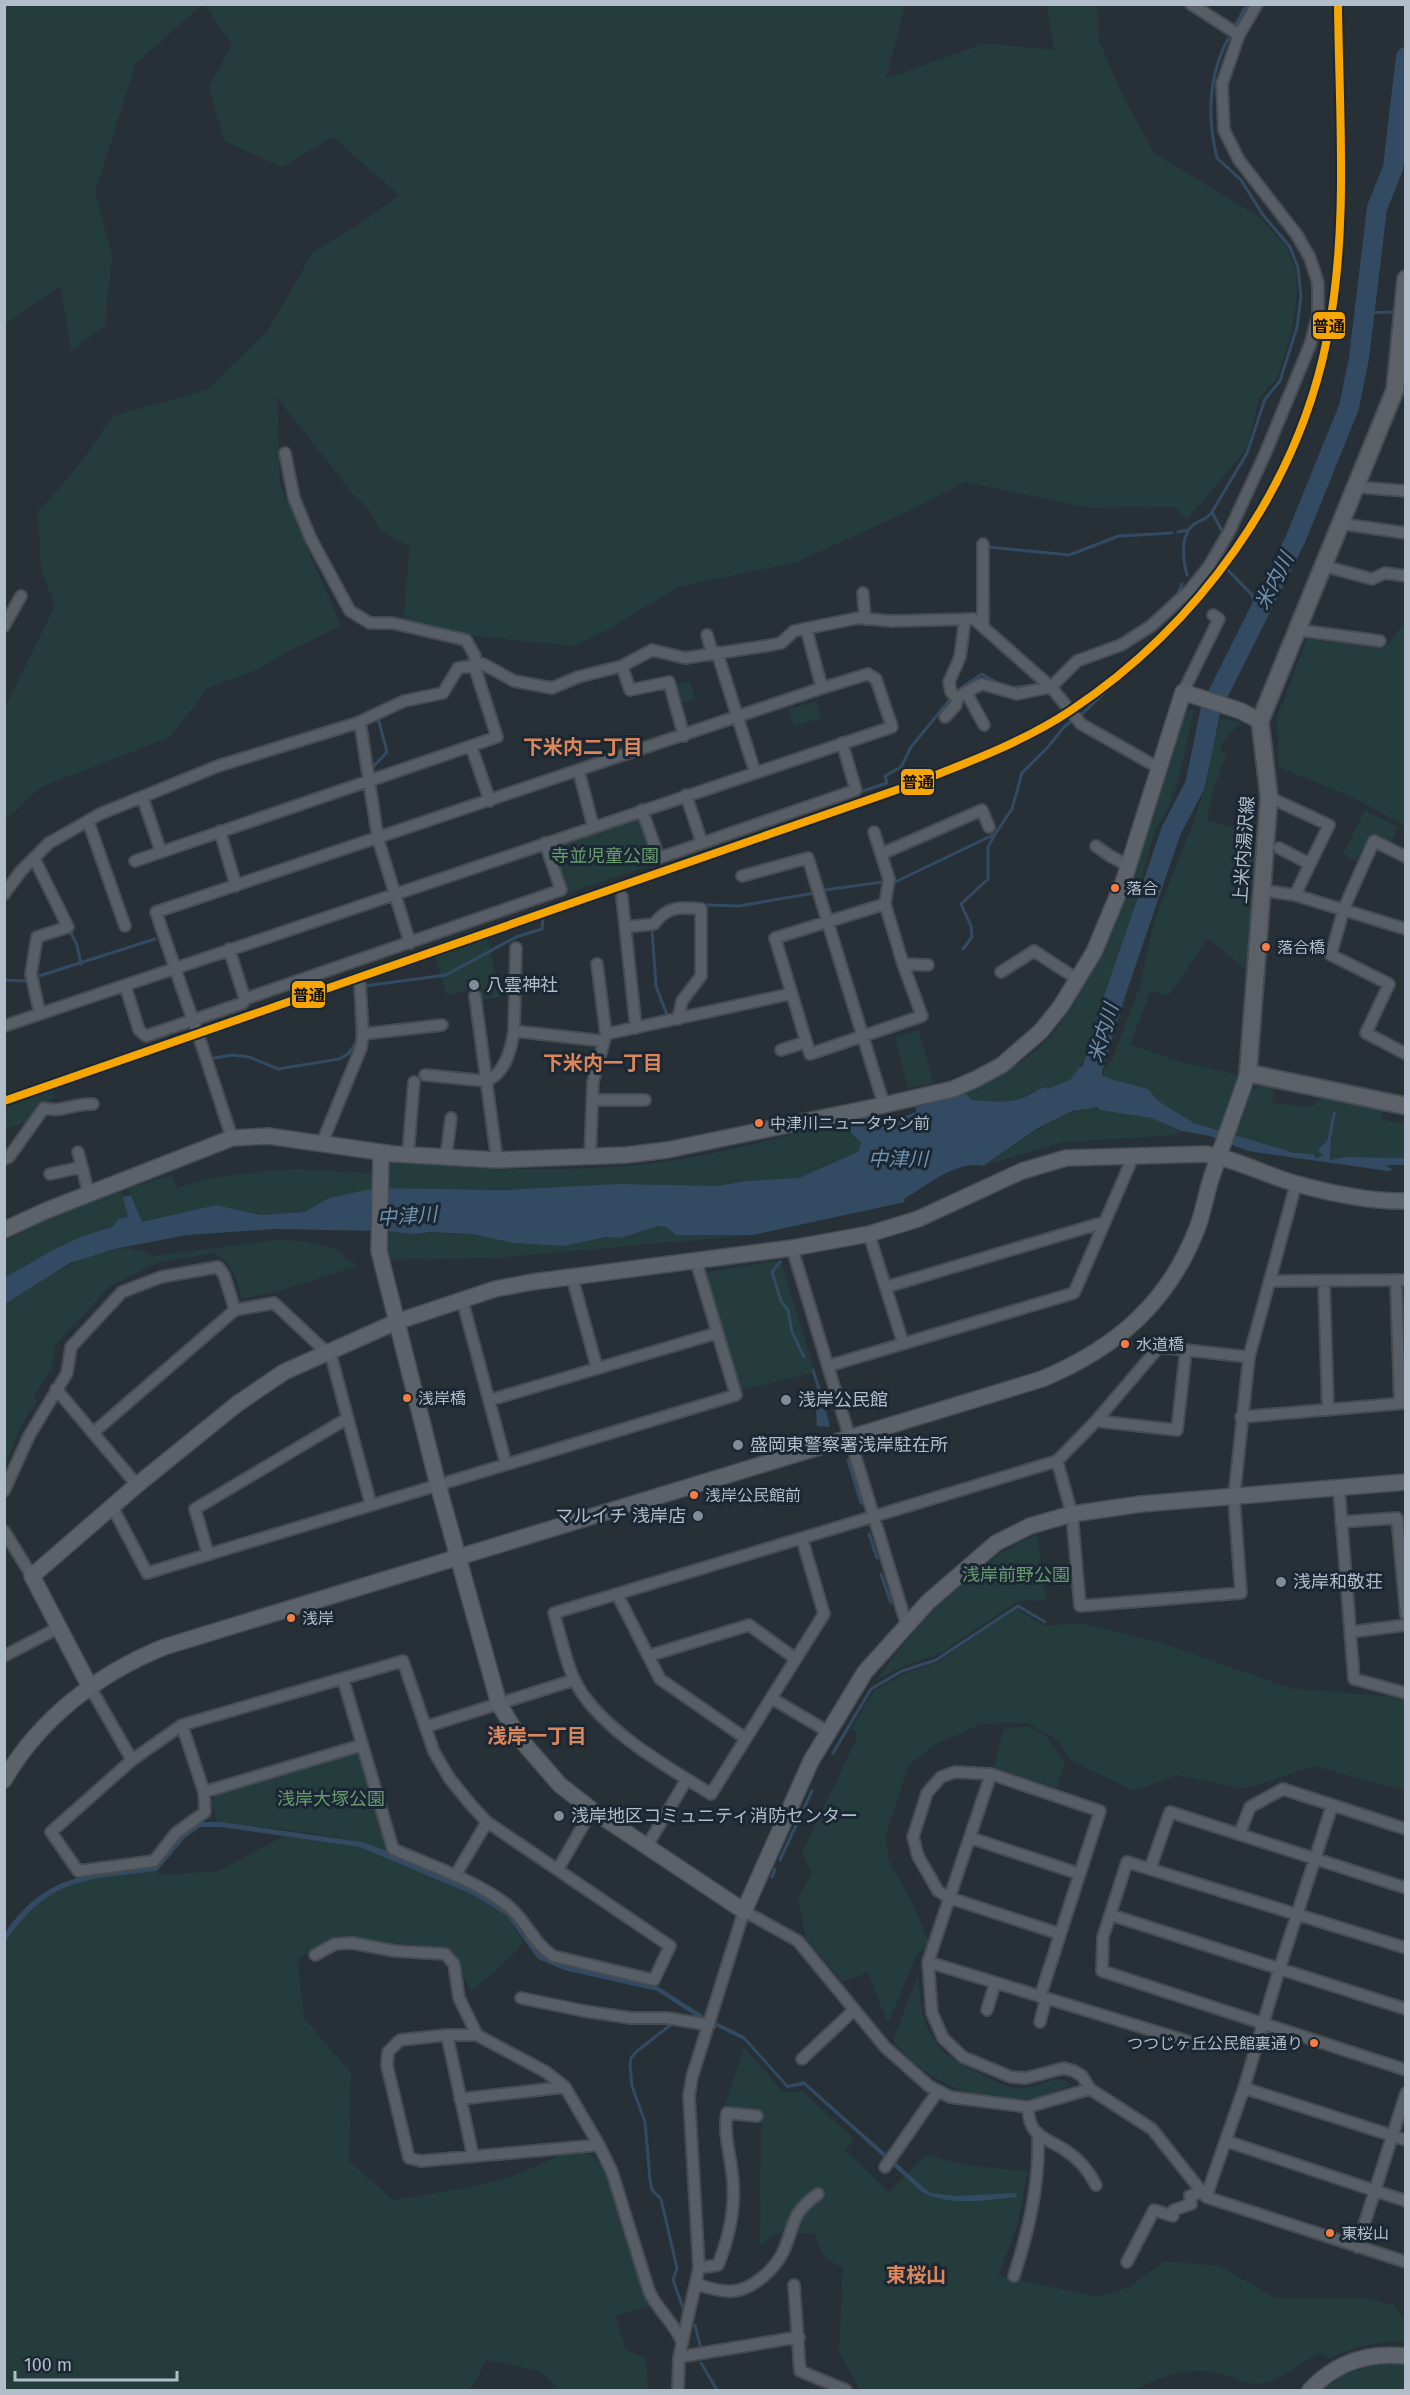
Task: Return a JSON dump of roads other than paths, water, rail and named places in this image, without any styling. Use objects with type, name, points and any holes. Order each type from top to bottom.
[{"type":"main road","name":"上米内湯沢線","points":[[1248,1073],[1260,890],[1269,797],[1260,721],[1341,524],[1400,391],[1406,279]]},
{"type":"main road","points":[[1248,1073],[1406,1106]]},
{"type":"street","points":[[1191,4],[1239,35]]},
{"type":"street","points":[[945,717],[962,695],[982,684],[1017,694],[1051,687],[1077,661],[1121,645],[1151,626],[1189,591],[1209,566],[1249,490],[1310,345],[1317,315],[1318,283],[1310,258],[1297,235],[1239,160],[1224,130],[1222,84],[1239,35],[1257,4]]},
{"type":"street","points":[[135,861],[497,737],[474,665],[475,656],[466,640],[392,623],[370,623],[350,611],[311,538],[294,498],[285,453]]},
{"type":"street","points":[[1357,487],[1406,491]]},
{"type":"street","points":[[1341,524],[1406,533]]},
{"type":"street","points":[[983,544],[983,627]]},
{"type":"street","points":[[1324,566],[1371,579],[1385,573],[1406,576]]},
{"type":"street","points":[[863,593],[865,619]]},
{"type":"street","points":[[4,626],[21,596]]},
{"type":"street","points":[[4,1230],[45,1211],[231,1138],[268,1136],[322,1143],[381,1157],[408,1154],[497,1160],[590,1157],[667,1150],[953,1089],[1002,1065],[1041,1031],[1094,952],[1129,866],[1159,768],[1219,619],[1213,615]]},
{"type":"street","points":[[4,894],[49,843],[88,820],[218,766],[360,722],[404,700],[443,693],[458,668],[483,664],[502,676],[539,687],[552,688],[574,676],[622,666],[652,650],[685,658],[781,643],[794,631],[865,619],[891,621],[974,619],[1051,687],[1081,724],[1159,768]]},
{"type":"street","points":[[965,619],[960,657],[949,681],[951,692],[962,695],[984,725]]},
{"type":"street","points":[[806,628],[822,688]]},
{"type":"street","points":[[1298,630],[1380,641]]},
{"type":"street","points":[[707,635],[739,718],[755,772]]},
{"type":"street","points":[[622,666],[630,690],[669,682],[684,736]]},
{"type":"street","points":[[4,1026],[175,967],[396,894],[593,826],[892,727],[876,679],[868,674],[822,688],[579,772],[156,912],[175,967],[193,1021],[231,1138]]},
{"type":"street","points":[[1188,694],[1241,711],[1260,721]]},
{"type":"street","points":[[360,722],[371,780],[378,839],[410,943]]},
{"type":"street","points":[[642,810],[659,858],[856,790],[842,743]]},
{"type":"street","points":[[471,746],[490,801]]},
{"type":"street","points":[[579,772],[593,826]]},
{"type":"street","points":[[686,795],[702,843]]},
{"type":"street","points":[[1269,797],[1329,825],[1294,895]]},
{"type":"street","points":[[143,799],[160,852]]},
{"type":"street","points":[[881,854],[982,810],[989,827]]},
{"type":"street","points":[[88,820],[125,926]]},
{"type":"street","points":[[220,831],[236,886]]},
{"type":"street","points":[[874,832],[889,879],[885,904],[922,1016],[810,1054],[790,994],[775,938],[885,904]]},
{"type":"street","points":[[1406,857],[1374,841],[1344,909],[1331,955],[1389,984],[1366,1034],[1406,1054]]},
{"type":"street","points":[[125,985],[139,1030],[146,1036],[193,1021],[243,1003],[245,999],[561,890],[545,843]]},
{"type":"street","points":[[1096,846],[1129,866]]},
{"type":"street","points":[[1278,848],[1310,864]]},
{"type":"street","points":[[34,858],[68,927],[37,937],[31,974],[40,1014]]},
{"type":"street","points":[[742,876],[808,858],[884,1105]]},
{"type":"street","points":[[1260,890],[1294,895],[1406,929]]},
{"type":"street","points":[[622,897],[636,1028]]},
{"type":"street","points":[[625,927],[654,924],[662,913],[677,907],[701,909],[701,976],[682,1001],[678,1019]]},
{"type":"street","points":[[425,1074],[486,1081],[498,1075],[505,1062],[514,1031],[516,948]]},
{"type":"street","points":[[229,949],[245,999]]},
{"type":"street","points":[[1001,972],[1034,951],[1077,979]]},
{"type":"street","points":[[590,1157],[592,1100],[604,1038],[597,964]]},
{"type":"street","points":[[903,964],[928,965]]},
{"type":"street","points":[[322,1143],[361,1048],[363,1034],[360,986]]},
{"type":"street","points":[[514,1031],[604,1038],[636,1028],[790,994]]},
{"type":"street","points":[[475,996],[497,1160]]},
{"type":"street","points":[[363,1034],[442,1025]]},
{"type":"street","points":[[781,1050],[806,1042]]},
{"type":"street","points":[[4,1780],[19,1754],[62,1708],[134,1659],[195,1636],[458,1559],[1042,1379],[1090,1357],[1113,1342],[1150,1308],[1177,1268],[1198,1225],[1248,1073]]},
{"type":"street","points":[[408,1154],[414,1082]]},
{"type":"street","points":[[592,1100],[645,1100]]},
{"type":"street","points":[[4,1159],[9,1157],[44,1108],[60,1111],[74,1104],[93,1104]]},
{"type":"street","points":[[446,1157],[451,1118]]},
{"type":"street","points":[[78,1152],[87,1187]]},
{"type":"street","points":[[32,1576],[137,1485],[261,1387],[284,1372],[396,1322],[495,1289],[792,1248],[869,1234],[934,1212],[1012,1175],[1066,1158],[1219,1156],[1296,1184],[1345,1194],[1406,1201]]},
{"type":"street","points":[[381,1157],[381,1259],[396,1322],[438,1485],[499,1704],[520,1739],[560,1785],[592,1810],[744,1911],[798,1941],[885,2047],[938,2091],[950,2097],[971,2102],[1028,2107],[1090,2089]]},
{"type":"street","points":[[828,1366],[1074,1293],[1133,1157]]},
{"type":"street","points":[[50,1174],[82,1167]]},
{"type":"street","points":[[1057,1461],[1072,1514],[1080,1606],[1241,1593],[1234,1498],[1249,1357],[1296,1184]]},
{"type":"street","points":[[886,1287],[1105,1222]]},
{"type":"street","points":[[869,1234],[903,1343]]},
{"type":"street","points":[[792,1248],[907,1626]]},
{"type":"street","points":[[112,1508],[147,1573],[736,1395],[696,1261]]},
{"type":"street","points":[[4,1491],[29,1436],[67,1373],[71,1347],[123,1292],[161,1277],[218,1267],[224,1275],[235,1310]]},
{"type":"street","points":[[572,1277],[597,1368]]},
{"type":"street","points":[[1241,1417],[1403,1403],[1401,1280],[1270,1281]]},
{"type":"street","points":[[1324,1282],[1328,1410]]},
{"type":"street","points":[[462,1299],[506,1464]]},
{"type":"street","points":[[94,1432],[235,1310],[274,1303],[321,1347],[330,1352],[371,1505]]},
{"type":"street","points":[[490,1400],[717,1333]]},
{"type":"street","points":[[802,1539],[824,1614],[711,1794],[605,1720],[574,1680],[554,1613],[1057,1461],[1096,1421],[1159,1347],[1249,1357]]},
{"type":"street","points":[[1096,1421],[1177,1430],[1186,1350]]},
{"type":"street","points":[[56,1389],[137,1485]]},
{"type":"street","points":[[208,1554],[195,1509],[348,1418]]},
{"type":"street","points":[[678,2391],[679,2357],[699,2268],[689,2096],[692,2078],[744,1911],[799,1787],[827,1731],[865,1672],[928,1602],[996,1543],[1030,1526],[1072,1514],[1141,1504],[1340,1490],[1406,1482]]},
{"type":"street","points":[[1340,1490],[1354,1679],[1400,1694],[1406,1693]]},
{"type":"street","points":[[1341,1522],[1398,1518],[1406,1615]]},
{"type":"street","points":[[4,1531],[9,1549],[32,1576],[90,1687],[132,1760]]},
{"type":"street","points":[[617,1594],[660,1679],[746,1738]]},
{"type":"street","points":[[648,1656],[749,1625],[796,1659]]},
{"type":"street","points":[[1350,1632],[1406,1625]]},
{"type":"street","points":[[4,1656],[60,1627]]},
{"type":"street","points":[[182,1725],[204,1792],[205,1812],[176,1833],[154,1861],[78,1871],[51,1832],[132,1760],[182,1725],[403,1661],[434,1752],[450,1779],[487,1822],[670,1946],[654,1980],[553,1956],[544,1950],[509,1906],[476,1884],[393,1849],[343,1679]]},
{"type":"street","points":[[425,1727],[574,1680]]},
{"type":"street","points":[[771,1698],[827,1731]]},
{"type":"street","points":[[204,1792],[362,1745]]},
{"type":"street","points":[[1040,2022],[1043,1998],[1060,1934],[1100,1811],[991,1774],[955,1772],[941,1777],[927,1793],[913,1837],[918,1856],[938,1891],[950,1898],[1060,1934]]},
{"type":"street","points":[[991,1774],[928,1962],[929,1998],[934,2020],[943,2038],[963,2057],[1011,2077],[1026,2078],[1064,2068],[1074,2071],[1082,2076],[1090,2089],[1152,2128],[1204,2195]]},
{"type":"street","points":[[647,1846],[687,1779]]},
{"type":"street","points":[[1240,1833],[1250,1807],[1283,1790],[1406,1829]]},
{"type":"street","points":[[1204,2195],[1226,2142],[1244,2088],[1332,1806]]},
{"type":"street","points":[[558,1869],[592,1810]]},
{"type":"street","points":[[1150,1869],[1170,1812],[1406,1887]]},
{"type":"street","points":[[455,1876],[487,1822]]},
{"type":"street","points":[[971,1838],[1080,1874]]},
{"type":"street","points":[[1406,1948],[1127,1862],[1103,1937],[1102,1971],[1406,2070]]},
{"type":"street","points":[[1111,1915],[1406,2009]]},
{"type":"street","points":[[315,1955],[334,1944],[352,1943],[395,1951],[445,1954],[454,1964],[459,1998],[477,2035]]},
{"type":"street","points":[[928,1962],[1190,2042]]},
{"type":"street","points":[[987,2010],[995,1983]]},
{"type":"street","points":[[521,1998],[631,2018],[667,2018],[709,2025]]},
{"type":"street","points":[[802,2059],[854,2010]]},
{"type":"street","points":[[447,2035],[473,2156]]},
{"type":"street","points":[[598,2145],[421,2161],[409,2158],[387,2067],[388,2052],[400,2040],[447,2035],[477,2035],[546,2072],[565,2086],[598,2145],[612,2172],[653,2300],[676,2327],[682,2343]]},
{"type":"street","points":[[460,2099],[565,2086]]},
{"type":"street","points":[[1244,2088],[1406,2140]]},
{"type":"street","points":[[885,2167],[938,2091]]},
{"type":"street","points":[[1357,2247],[1406,2093]]},
{"type":"street","points":[[1028,2107],[1029,2124],[1043,2140],[1065,2150],[1087,2168],[1096,2185]]},
{"type":"street","points":[[699,2268],[718,2265],[731,2214],[733,2182],[726,2138],[727,2113],[758,2116]]},
{"type":"street","points":[[1014,2276],[1024,2246],[1036,2186],[1038,2133]]},
{"type":"street","points":[[1226,2142],[1406,2201]]},
{"type":"street","points":[[696,2284],[736,2291],[762,2277],[783,2253],[791,2225],[802,2206],[818,2194]]},
{"type":"street","points":[[1127,2262],[1154,2210],[1173,2216],[1174,2210],[1191,2204],[1190,2196],[1204,2195],[1406,2262]]},
{"type":"street","points":[[795,2285],[800,2371],[846,2391]]},
{"type":"street","points":[[679,2357],[799,2337]]},
{"type":"street","points":[[1310,2391],[1347,2362],[1383,2354],[1406,2356]]},
{"type":"water","name":"中津川","points":[[1080,1066],[1114,1080],[1148,1089],[1158,1101],[1194,1123],[1295,1153],[1313,1154],[1316,1158],[1323,1156],[1318,1150],[1327,1141],[1333,1112],[1336,1112],[1330,1160],[1346,1157],[1405,1158],[1405,1165],[1386,1165],[1393,1170],[1388,1171],[1248,1151],[1210,1136],[1182,1131],[1151,1118],[1100,1110],[1097,1107],[1072,1111],[1038,1128],[983,1166],[973,1165],[952,1170],[904,1199],[905,1202],[753,1235],[676,1235],[666,1227],[658,1226],[621,1238],[606,1237],[564,1246],[513,1243],[472,1234],[429,1232],[415,1234],[384,1231],[275,1229],[187,1235],[114,1249],[70,1263],[5,1304],[4,1278],[51,1251],[83,1236],[112,1227],[119,1219],[128,1217],[123,1197],[131,1195],[142,1222],[216,1205],[261,1215],[304,1212],[329,1198],[375,1188],[505,1190],[618,1184],[718,1186],[746,1181],[799,1178],[858,1152],[861,1142],[851,1133],[850,1121],[875,1116],[877,1121],[892,1121],[916,1112],[916,1107],[965,1093],[972,1100],[1014,1101],[1042,1088],[1048,1089],[1071,1079]]},
{"type":"water","points":[[822,1408],[826,1411],[830,1427],[817,1426],[816,1410]]},
{"type":"water","points":[[198,1822],[220,1822],[362,1842],[474,1890],[509,1911],[540,1954],[552,1961],[659,1987],[704,2016],[744,2036],[788,2085],[804,2081],[930,2193],[957,2196],[1016,2193],[1017,2197],[956,2201],[944,2200],[922,2192],[804,2085],[787,2088],[744,2040],[697,2017],[657,1991],[564,1970],[538,1959],[506,1915],[471,1894],[360,1847],[221,1827],[200,1827],[185,1838],[157,1871],[89,1880],[70,1885],[54,1893],[37,1905],[21,1921],[5,1942],[11,1924],[33,1901],[48,1890],[81,1877],[154,1866],[181,1836]]},
{"type":"waterway","points":[[1236,24],[1247,4]]},
{"type":"waterway","points":[[1222,531],[1212,512],[1247,453],[1265,399],[1280,381],[1297,327],[1301,297],[1298,268],[1290,247],[1263,215],[1241,180],[1217,158],[1212,127],[1211,97],[1216,68],[1228,39]]},
{"type":"waterway","name":"米内川","points":[[1092,1091],[1092,1070],[1116,992],[1171,831],[1195,785],[1211,708],[1296,538],[1349,407],[1359,358],[1377,208],[1393,168],[1406,57]]},
{"type":"waterway","points":[[1364,313],[1394,312]]},
{"type":"waterway","points":[[1187,575],[1184,563],[1186,535],[1193,525],[1212,512]]},
{"type":"waterway","points":[[1178,532],[1188,530]]},
{"type":"waterway","points":[[989,619],[988,547],[1069,555],[1119,536],[1172,533]]},
{"type":"waterway","points":[[1224,564],[1220,559],[1229,542]]},
{"type":"waterway","points":[[1228,570],[1252,595],[1259,615]]},
{"type":"waterway","points":[[1177,596],[1182,584]]},
{"type":"waterway","points":[[958,690],[982,674],[999,684]]},
{"type":"waterway","points":[[1011,688],[1039,684]]},
{"type":"waterway","points":[[1080,716],[1104,693]]},
{"type":"waterway","points":[[863,791],[887,783],[885,776],[901,767],[911,747],[952,697]]},
{"type":"waterway","points":[[372,768],[387,752],[378,718]]},
{"type":"waterway","points":[[893,883],[995,834],[1012,809],[1022,773],[1072,721]]},
{"type":"waterway","points":[[963,949],[972,937],[971,926],[961,904],[988,879],[988,847],[994,836]]},
{"type":"waterway","points":[[824,890],[883,882]]},
{"type":"waterway","points":[[707,905],[739,906],[814,893]]},
{"type":"waterway","points":[[364,986],[446,975],[516,937],[542,929],[543,919]]},
{"type":"waterway","points":[[652,930],[656,986],[667,1015]]},
{"type":"waterway","points":[[71,933],[77,945],[81,964]]},
{"type":"waterway","points":[[39,976],[155,939]]},
{"type":"waterway","points":[[4,980],[25,981]]},
{"type":"waterway","points":[[214,1058],[232,1055],[249,1057],[278,1069],[339,1059],[348,1054],[357,1042],[355,987]]},
{"type":"waterway","points":[[780,1262],[772,1272],[781,1301],[788,1310],[792,1332],[804,1357]]},
{"type":"waterway","points":[[813,1370],[822,1399]]},
{"type":"waterway","points":[[848,1460],[861,1503]]},
{"type":"waterway","points":[[869,1534],[877,1558]]},
{"type":"waterway","points":[[881,1574],[891,1603]]},
{"type":"waterway","points":[[833,1753],[871,1689],[902,1671],[936,1660],[1018,1606],[1045,1622]]},
{"type":"waterway","points":[[780,1860],[812,1791]]},
{"type":"waterway","points":[[772,1877],[775,1869]]},
{"type":"waterway","points":[[673,2023],[637,2051],[631,2058],[630,2065],[632,2086],[645,2122],[652,2190],[661,2199],[677,2268],[673,2280],[683,2308]]},
{"type":"waterway","points":[[695,2325],[700,2346]]},
{"type":"waterway","points":[[701,2363],[717,2390]]},
{"type":"place","name":"落合","points":[[1115,888]]},
{"type":"place","name":"落合橋","points":[[1266,947]]},
{"type":"place","name":"八雲神社","points":[[474,985]]},
{"type":"place","name":"中津川ニュータウン前","points":[[759,1123]]},
{"type":"place","name":"水道橋","points":[[1125,1344]]},
{"type":"place","name":"浅岸橋","points":[[407,1398]]},
{"type":"place","name":"浅岸公民館","points":[[786,1400]]},
{"type":"place","name":"盛岡東警察署浅岸駐在所","points":[[738,1445]]},
{"type":"place","name":"浅岸公民館前","points":[[694,1495]]},
{"type":"place","name":"マルイチ 浅岸店","points":[[698,1516]]},
{"type":"place","name":"浅岸和敬荘","points":[[1281,1582]]},
{"type":"place","name":"浅岸","points":[[291,1618]]},
{"type":"place","name":"浅岸地区コミュニティ消防センター","points":[[559,1816]]},
{"type":"place","name":"つつじヶ丘公民館裏通り","points":[[1314,2043]]},
{"type":"place","name":"東桜山","points":[[1330,2233]]},
{"type":"district","name":"下米内二丁目","points":[[583,747]]},
{"type":"district","name":"下米内一丁目","points":[[603,1063]]},
{"type":"district","name":"浅岸一丁目","points":[[537,1736]]},
{"type":"district","name":"東桜山","points":[[916,2275]]},
{"type":"park label","name":"寺並児童公園","points":[[605,856]]},
{"type":"park label","name":"浅岸前野公園","points":[[1016,1575]]},
{"type":"park label","name":"浅岸大塚公園","points":[[331,1799]]}]
